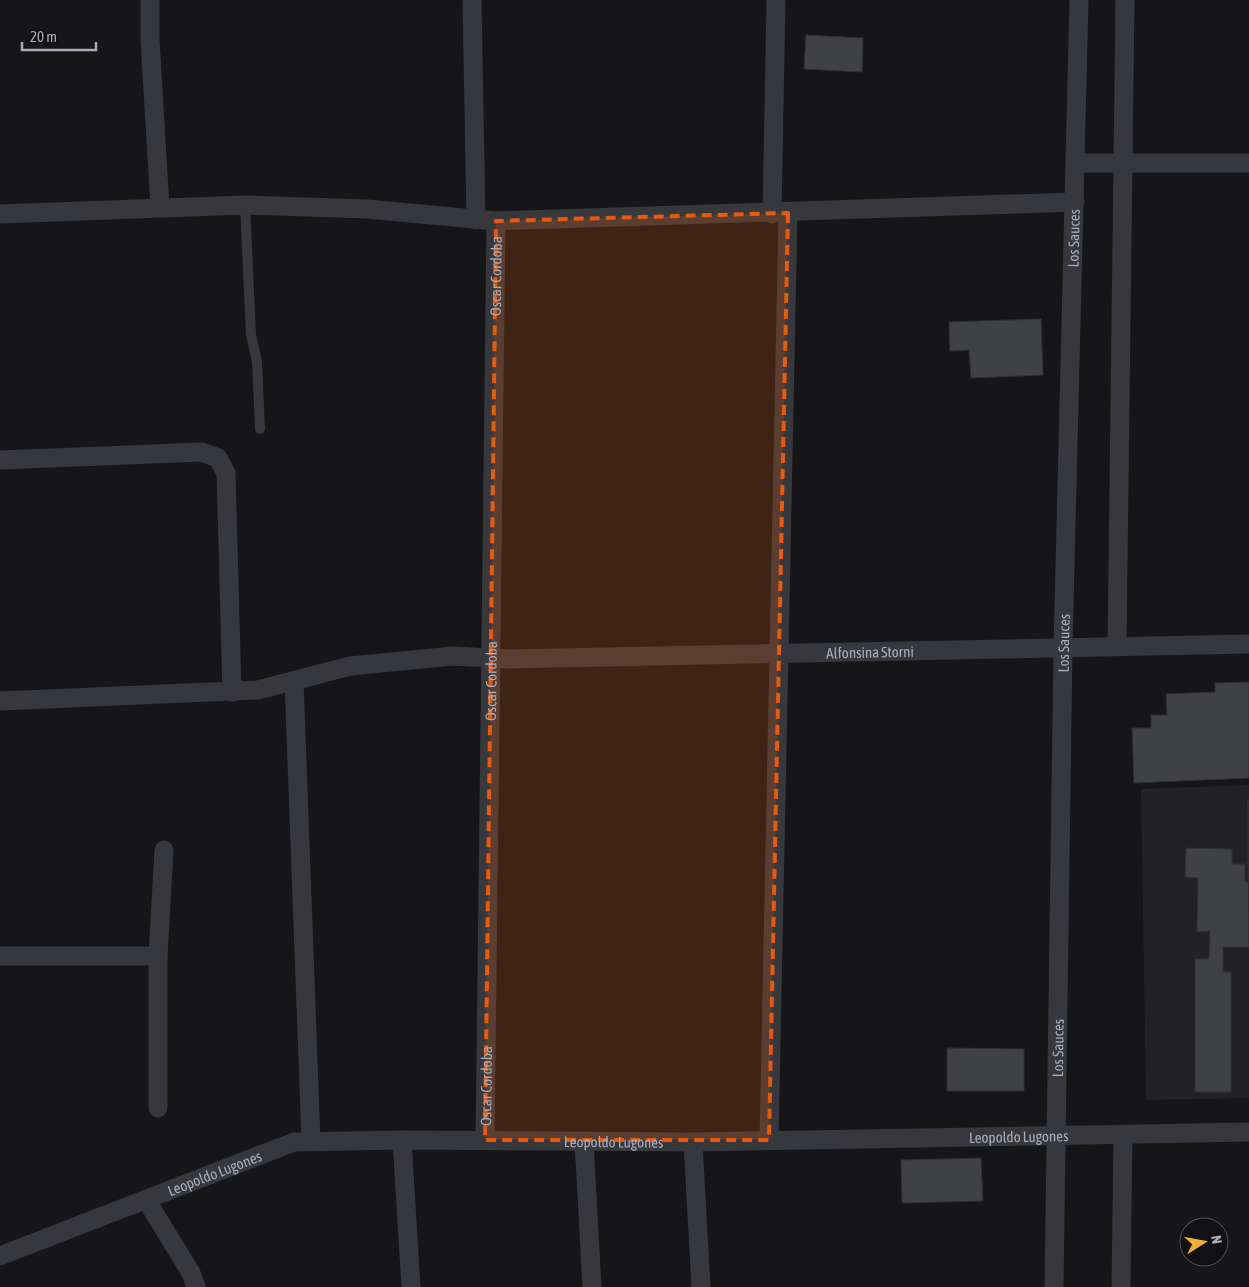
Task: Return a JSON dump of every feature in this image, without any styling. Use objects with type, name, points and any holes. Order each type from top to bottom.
[{"type":"street","points":[[150,0],[150,40],[160,207]]},
{"type":"street","name":"Oscar Cordoba","points":[[472,0],[476,220]]},
{"type":"street","points":[[769,1140],[780,653],[780,214],[776,0]]},
{"type":"street","name":"Los Sauces","points":[[1054,1287],[1063,647],[1079,0]]},
{"type":"street","points":[[1117,646],[1125,0]]},
{"type":"street","points":[[1076,163],[1249,163]]},
{"type":"street","points":[[0,214],[245,205],[367,208],[496,221],[780,214],[1075,202]]},
{"type":"street","name":"Oscar Cordoba","points":[[485,1140],[496,221]]},
{"type":"street","points":[[0,460],[202,452],[218,458],[226,473],[232,692]]},
{"type":"street","name":"Alfonsina Storni","points":[[0,701],[258,690],[350,666],[453,656],[490,658],[1249,644]]},
{"type":"street","points":[[294,681],[311,1141]]},
{"type":"street","points":[[158,1108],[158,956],[164,850]]},
{"type":"street","points":[[0,956],[158,956]]},
{"type":"street","name":"Leopoldo Lugones","points":[[0,1256],[147,1200],[276,1147],[311,1141],[693,1142],[1249,1132]]},
{"type":"street","points":[[1121,1287],[1123,1134]]},
{"type":"street","points":[[402,1140],[411,1287]]},
{"type":"street","points":[[584,1141],[592,1287]]},
{"type":"street","points":[[693,1142],[701,1287]]},
{"type":"street","points":[[147,1200],[191,1273],[196,1287]]},
{"type":"lane","points":[[245,205],[251,335],[257,362],[260,429]]},
{"type":"highlighted area","points":[[788,213],[769,1140],[485,1140],[496,221]]},
{"type":"shaded area","points":[[1249,785],[1249,1098],[1146,1100],[1141,789]]},
{"type":"building","points":[[806,35],[863,38],[862,72],[804,69]]},
{"type":"building","points":[[1041,319],[1043,375],[971,378],[969,350],[950,351],[949,322]]},
{"type":"building","points":[[1249,682],[1249,778],[1134,783],[1132,728],[1151,728],[1151,715],[1167,715],[1166,694],[1215,692],[1215,683]]},
{"type":"building","points":[[1248,799],[1249,947],[1223,947],[1223,972],[1231,972],[1231,1092],[1195,1092],[1195,959],[1209,959],[1210,931],[1197,932],[1198,878],[1185,877],[1186,848],[1232,849],[1232,864],[1245,864],[1245,882],[1248,882]]},
{"type":"building","points":[[947,1048],[1024,1049],[1024,1091],[947,1091]]},
{"type":"building","points":[[981,1158],[983,1201],[902,1203],[901,1160]]}]
